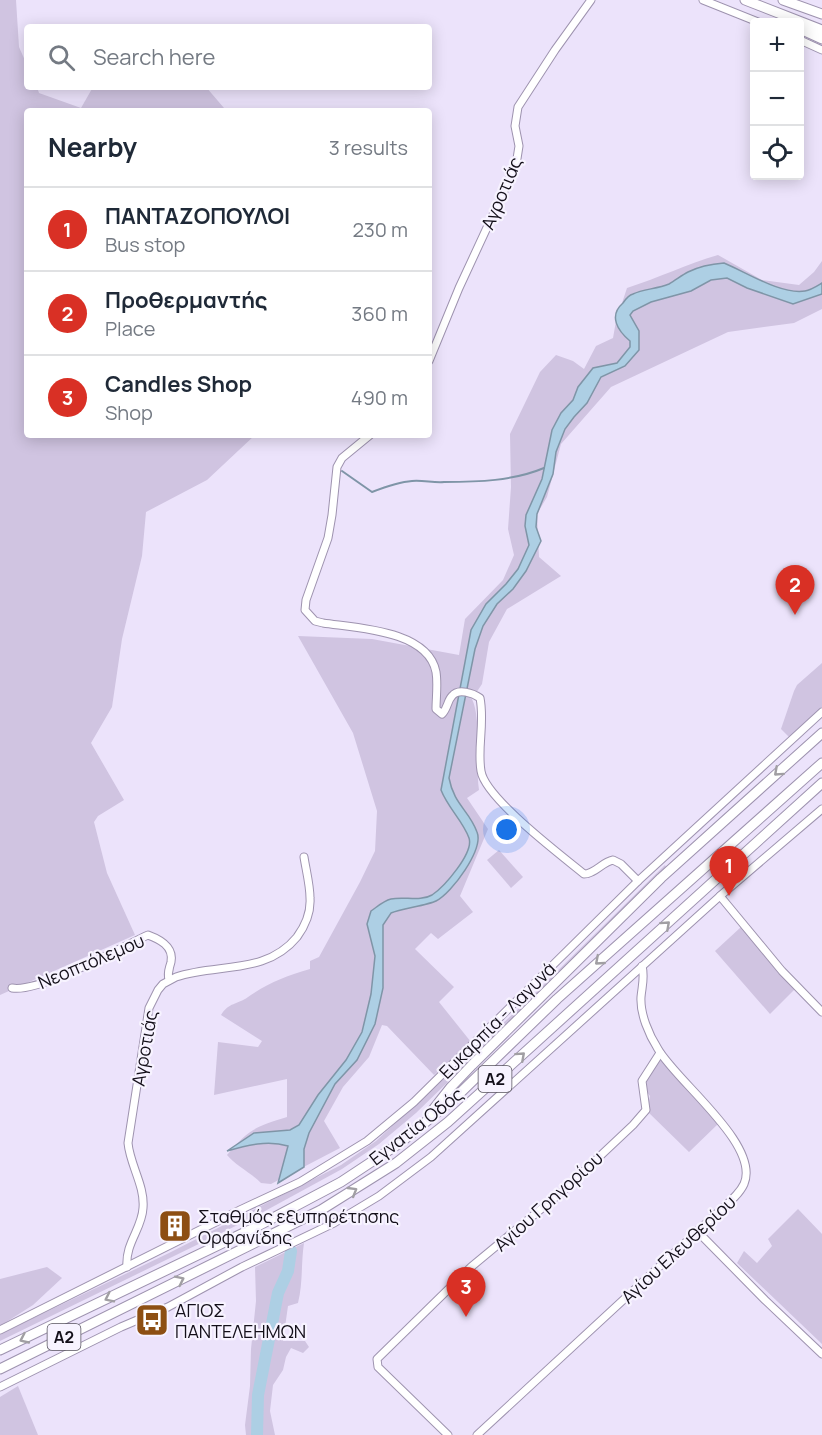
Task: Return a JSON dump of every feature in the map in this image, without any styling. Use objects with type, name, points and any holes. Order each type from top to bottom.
[{"type":"highway","points":[[745,0],[822,30]]},
{"type":"highway","points":[[783,0],[822,14]]},
{"type":"highway","points":[[762,7],[778,18]]},
{"type":"highway","points":[[804,31],[822,39]]},
{"type":"highway","points":[[421,1126],[450,1087],[570,968],[719,825],[822,733]]},
{"type":"highway","name":"Εγνατία Οδός","points":[[0,1350],[256,1227],[349,1177],[400,1143],[456,1097],[557,999],[822,763]]},
{"type":"highway","name":"Εγνατία Οδός","points":[[0,1369],[321,1210],[396,1163],[448,1122],[822,783]]},
{"type":"street","name":"Αγροτιάς","points":[[432,354],[459,288],[516,165],[519,146],[515,126],[518,107],[591,0]]},
{"type":"street","points":[[703,0],[750,19]]},
{"type":"street","points":[[804,42],[822,50]]},
{"type":"street","points":[[366,438],[342,458],[337,467],[333,515],[328,538],[306,600],[305,610],[315,621],[397,636],[417,645],[432,661],[436,673],[436,710],[439,713],[442,714],[445,711],[452,696],[457,692],[473,693],[480,698],[483,726],[480,768],[482,779],[497,800],[585,874],[589,874],[612,860],[620,863],[638,881]]},
{"type":"street","name":"Ευκαρπία - Λαγυνά","points":[[0,1330],[300,1182],[367,1141],[440,1077],[638,881],[822,712]]},
{"type":"street","points":[[0,1387],[121,1327],[168,1307],[242,1267],[333,1223],[379,1196],[439,1150],[720,896],[822,809]]},
{"type":"street","points":[[169,980],[186,974],[270,959],[289,945],[303,928],[310,909],[311,897],[304,857]]},
{"type":"street","points":[[720,896],[782,971],[822,1012]]},
{"type":"street","name":"Νεοπτόλεμου","points":[[12,988],[35,986],[85,966],[148,935],[163,941],[170,950],[171,961],[167,973],[169,980]]},
{"type":"street","name":"Αγίου Ελευθερίου","points":[[477,1435],[740,1190],[746,1176],[746,1160],[723,1125],[660,1053],[642,1010],[641,997],[644,981],[642,966]]},
{"type":"street","name":"Αγροτιάς","points":[[127,1267],[126,1258],[129,1245],[143,1211],[140,1186],[129,1153],[128,1137],[149,1008],[158,990],[169,980]]},
{"type":"street","name":"Αγίου Γρηγορίου","points":[[448,1435],[378,1367],[376,1359],[471,1267],[556,1197],[633,1125],[646,1110],[642,1081],[660,1053]]},
{"type":"street","points":[[697,1231],[822,1354]]},
{"type":"shaded area","points":[[0,0],[16,0],[19,47],[24,58],[24,90],[38,90],[39,93],[81,108],[24,108],[24,438],[252,438],[207,480],[146,512],[142,556],[122,639],[112,707],[91,743],[124,800],[98,816],[94,822],[107,873],[135,935],[0,995]]},
{"type":"shaded area","points":[[91,90],[209,90],[224,108],[81,108]]},
{"type":"shaded area","points":[[718,255],[762,280],[799,285],[814,272],[822,261],[822,309],[794,323],[728,332],[611,387],[561,444],[547,497],[537,514],[539,557],[561,576],[507,609],[489,642],[482,684],[472,699],[478,730],[479,790],[467,798],[488,829],[460,896],[473,912],[438,939],[431,933],[415,949],[454,987],[439,1002],[471,1042],[434,1075],[387,1026],[382,1025],[369,1057],[343,1087],[324,1121],[340,1148],[271,1184],[261,1183],[227,1155],[253,1130],[287,1117],[287,1079],[214,1095],[218,1042],[258,1047],[262,1041],[221,1015],[230,1006],[270,984],[310,969],[310,961],[319,957],[375,851],[377,811],[353,733],[298,636],[372,639],[459,655],[465,619],[503,580],[514,555],[508,529],[511,487],[510,434],[540,372],[556,355],[573,361],[584,369],[596,346],[613,338],[627,288]]},
{"type":"shaded area","points":[[822,663],[822,707],[789,737],[781,729],[794,691],[797,685]]},
{"type":"shaded area","points":[[499,850],[523,877],[511,888],[487,860]]},
{"type":"shaded area","points":[[665,865],[667,869],[416,1113],[379,1144],[342,1169],[254,1217],[0,1341],[0,1334],[169,1253],[341,1165],[376,1141],[529,999]]},
{"type":"shaded area","points":[[741,927],[795,989],[770,1014],[715,951]]},
{"type":"shaded area","points":[[662,1059],[718,1124],[689,1152],[647,1111],[650,1096],[642,1085],[649,1070]]},
{"type":"shaded area","points":[[798,1209],[822,1234],[822,1344],[737,1263],[744,1251],[757,1263],[772,1246],[768,1239]]},
{"type":"shaded area","points":[[304,1243],[298,1303],[288,1306],[283,1341],[305,1341],[309,1347],[303,1353],[291,1348],[283,1370],[273,1385],[270,1411],[275,1435],[246,1435],[256,1301],[255,1267]]},
{"type":"shaded area","points":[[47,1267],[62,1278],[33,1305],[0,1326],[0,1279]]},
{"type":"shaded area","points":[[18,1386],[38,1435],[0,1435],[0,1397]]},
{"type":"water","points":[[724,263],[785,290],[805,291],[822,283],[822,294],[793,304],[747,288],[727,278],[711,280],[691,291],[651,302],[633,311],[630,315],[639,331],[639,350],[625,366],[601,377],[587,403],[565,429],[556,452],[553,474],[537,514],[536,527],[541,541],[526,571],[513,589],[497,604],[483,626],[475,649],[449,778],[454,795],[474,824],[478,840],[476,849],[458,880],[443,896],[436,901],[391,913],[383,925],[383,988],[375,1024],[357,1060],[335,1084],[309,1133],[304,1149],[304,1167],[278,1183],[288,1146],[265,1143],[227,1151],[254,1133],[290,1130],[299,1125],[318,1095],[346,1060],[362,1032],[371,994],[375,956],[367,924],[371,911],[391,899],[422,898],[432,895],[444,885],[463,861],[467,852],[469,838],[441,790],[471,630],[486,604],[518,569],[529,545],[525,526],[526,515],[542,479],[552,430],[561,413],[573,400],[578,387],[593,368],[617,363],[630,347],[630,341],[622,333],[615,318],[627,298],[637,292],[669,284],[697,268]]},
{"type":"waterway","points":[[342,471],[372,492],[392,485],[416,481],[495,480],[520,476],[544,468]]},
{"type":"waterway","points":[[257,1435],[258,1395],[278,1293],[288,1271],[291,1251]]},
{"type":"place","name":"Προθερμαντής","points":[[795,615]]},
{"type":"place","name":"ΠΑΝΤΑΖΟΠΟΥΛΟΙ","points":[[729,896]]},
{"type":"place","name":"Σταθμός εξυπηρέτησης Ορφανίδης","points":[[175,1226]]},
{"type":"place","name":"Candles Shop","points":[[466,1317]]},
{"type":"place","name":"ΑΓΙΟΣ ΠΑΝΤΕΛΕΗΜΩΝ","points":[[152,1320]]}]
